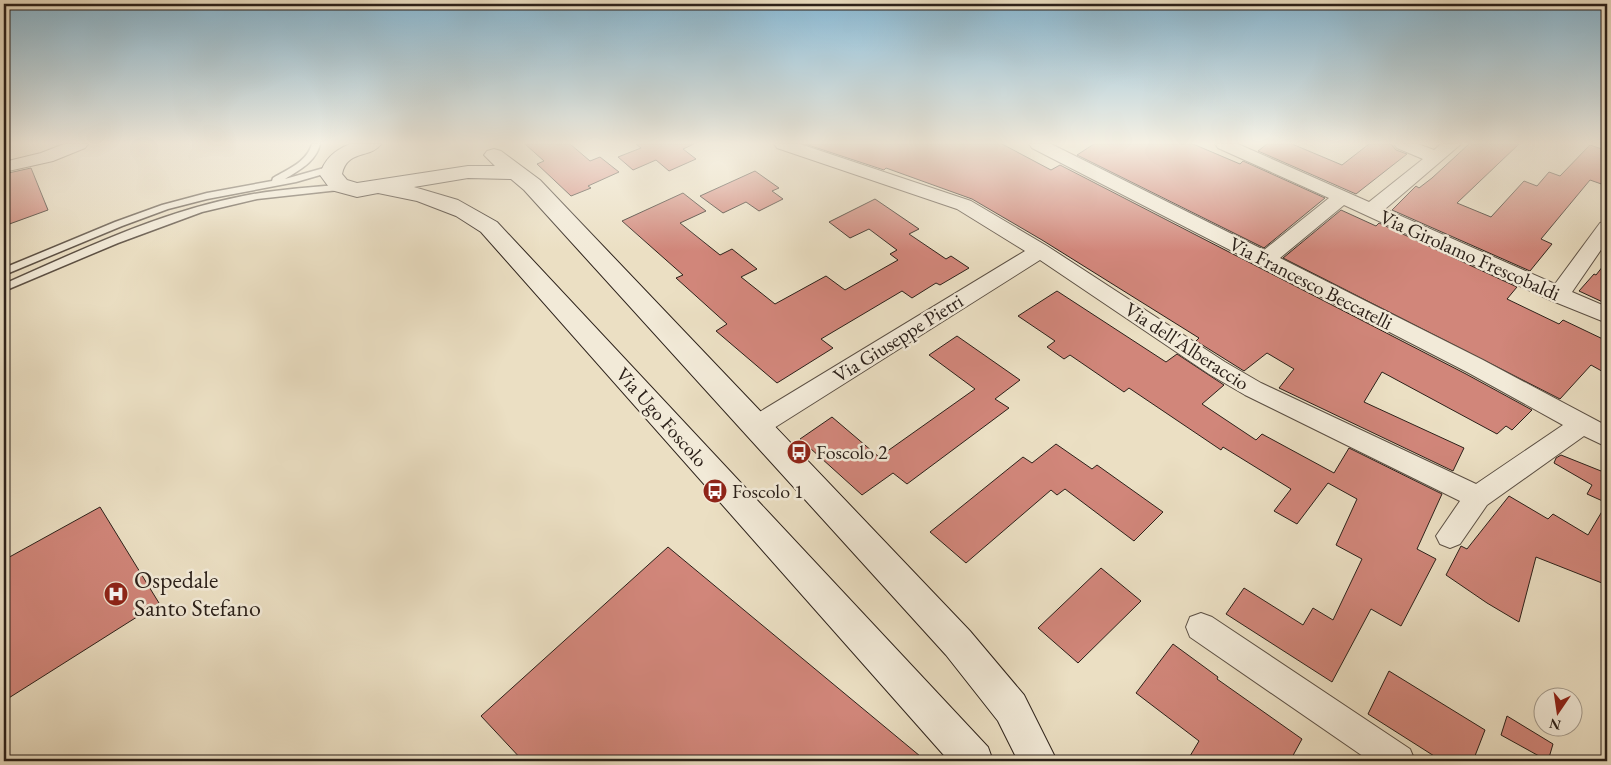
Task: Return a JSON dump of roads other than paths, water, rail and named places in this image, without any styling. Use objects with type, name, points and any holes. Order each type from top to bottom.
[{"type":"street","points":[[334,180],[345,187]]},
{"type":"street","name":"Via Ugo Foscolo","points":[[345,187],[357,190],[422,180]]},
{"type":"street","name":"Via Ugo Foscolo","points":[[525,180],[958,643],[1011,708],[1038,761]]},
{"type":"street","name":"Via dell'Alberaccio","points":[[891,180],[952,200],[976,212],[1040,251],[1217,368],[1360,442],[1478,496]]},
{"type":"street","name":"Via Francesco Beccatelli","points":[[1116,180],[1265,260],[1475,366],[1607,437]]},
{"type":"street","name":"Via Girolamo Frescobaldi","points":[[1303,180],[1607,316]]},
{"type":"street","points":[[1370,210],[1407,180]]},
{"type":"street","name":"Via Ugo Foscolo","points":[[379,187],[442,201],[465,210],[489,227],[974,761]]},
{"type":"street","points":[[1265,260],[1342,197]]},
{"type":"street","points":[[1558,295],[1607,227]]},
{"type":"street","name":"Via Giuseppe Pietri","points":[[757,426],[1040,251]]},
{"type":"street","points":[[1450,536],[1478,496],[1582,425]]},
{"type":"street","points":[[1201,627],[1398,761]]},
{"type":"lane","points":[[271,183],[276,180]]},
{"type":"lane","points":[[4,272],[151,212],[219,193],[290,180]]},
{"type":"lane","points":[[4,288],[133,233],[194,212],[229,202],[261,196],[345,187]]},
{"type":"place","name":"Foscolo 2","points":[[799,452]]},
{"type":"place","name":"Foscolo 1","points":[[715,491]]},
{"type":"place","name":"Ospedale Santo Stefano","points":[[116,594]]}]
